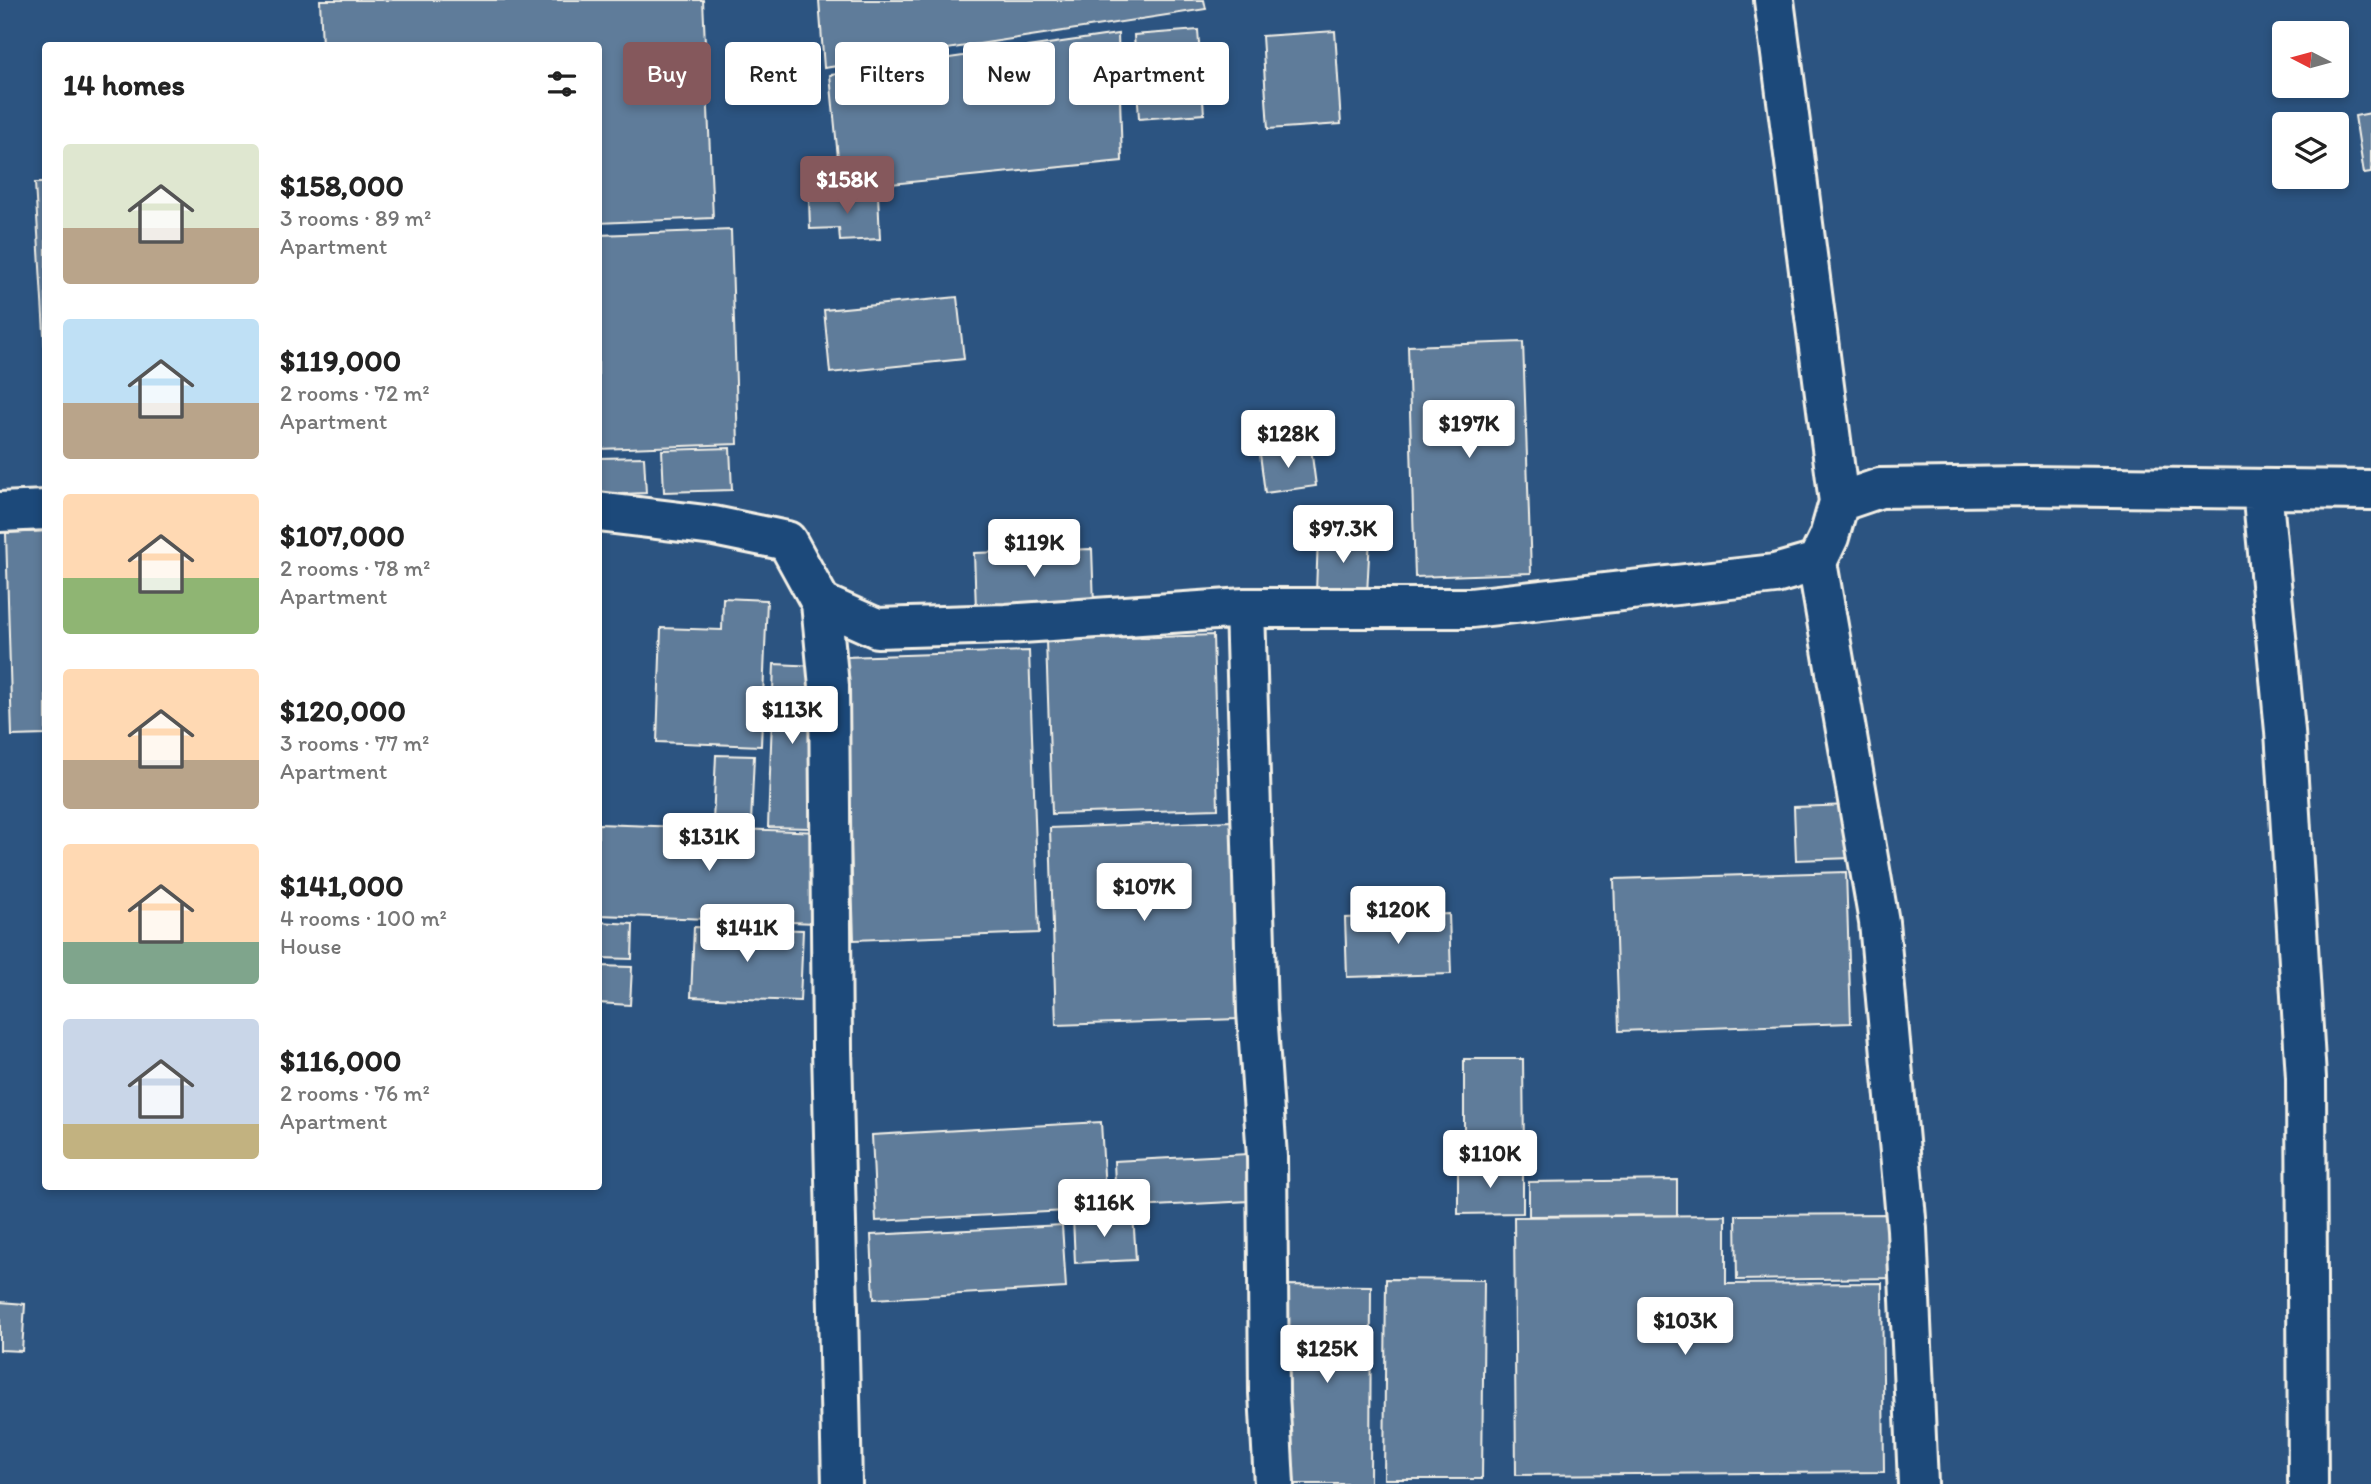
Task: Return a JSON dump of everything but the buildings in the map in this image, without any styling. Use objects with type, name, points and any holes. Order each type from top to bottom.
[{"type":"street","points":[[1774,0],[1839,502],[1829,537],[1817,562],[1879,922],[1907,1229],[1918,1484]]},
{"type":"street","points":[[1839,502],[1880,488],[2027,486],[2371,490]]},
{"type":"street","points":[[2262,489],[2285,731],[2306,1078],[2308,1484]]},
{"type":"street","points":[[0,512],[42,510]]},
{"type":"street","points":[[602,512],[714,526],[787,541],[821,603],[830,685],[832,1048],[842,1484]]},
{"type":"street","points":[[821,603],[877,628],[1006,624],[1245,608],[1471,608],[1775,574],[1817,562]]},
{"type":"street","points":[[1245,608],[1255,984],[1267,1157],[1269,1393],[1274,1484]]}]
